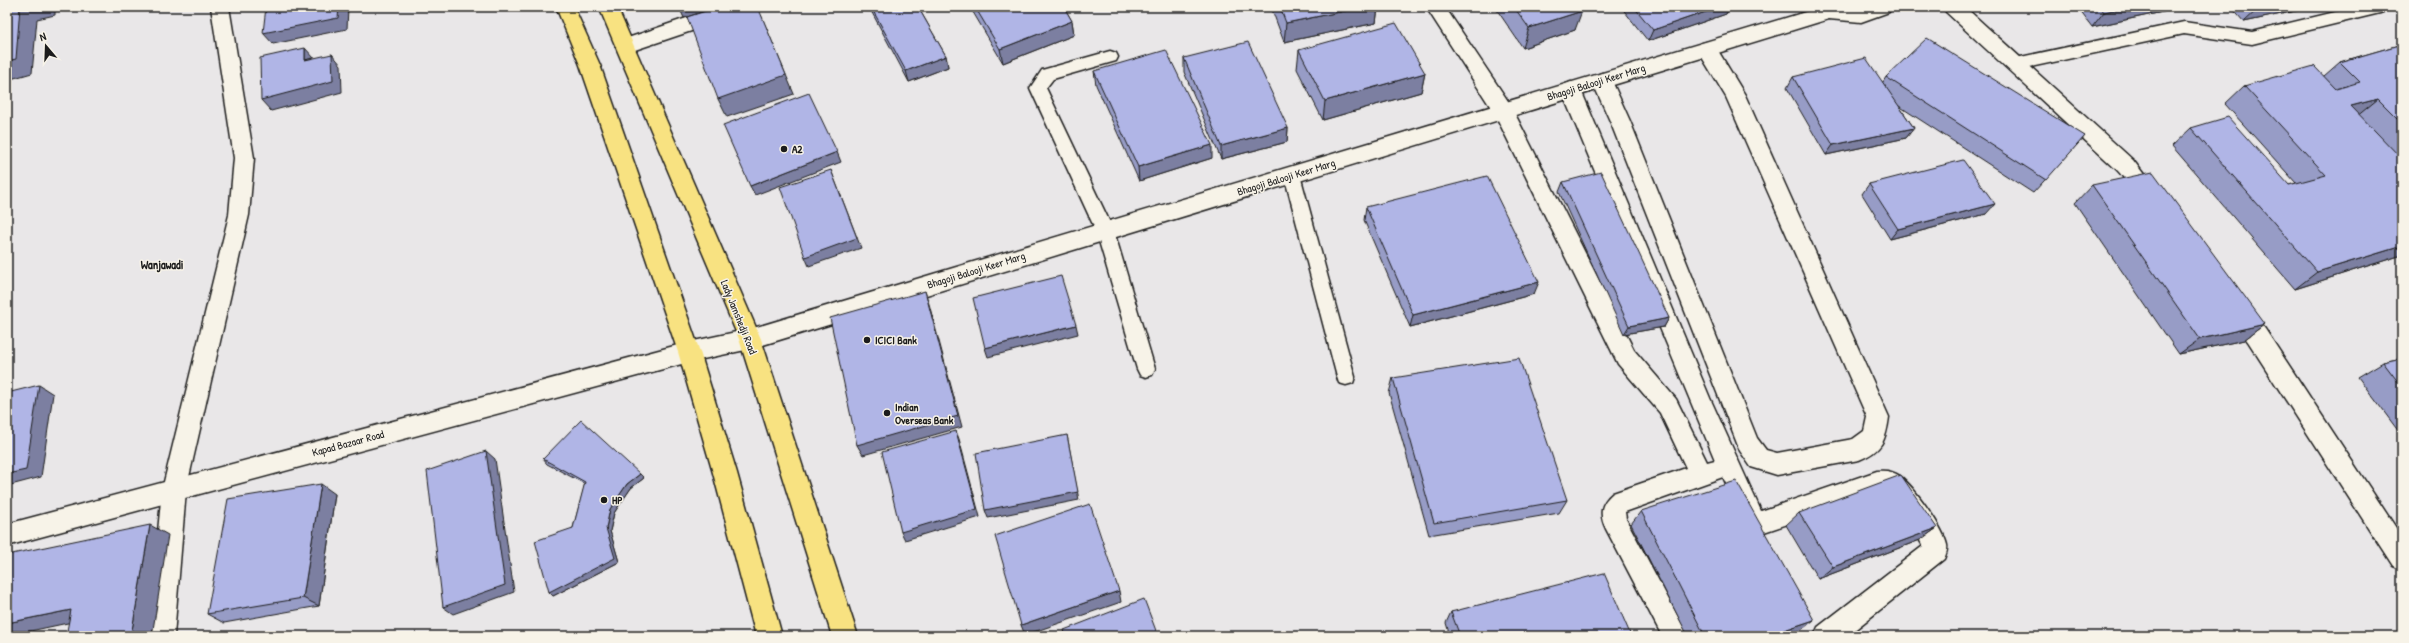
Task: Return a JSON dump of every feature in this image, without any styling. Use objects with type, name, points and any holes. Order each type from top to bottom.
[{"type":"main road","points":[[565,7],[590,65],[689,352],[725,473],[769,636]]},
{"type":"main road","name":"Lady Jamshedji Road","points":[[608,7],[626,46],[750,339],[845,636]]},
{"type":"street","points":[[161,636],[174,490],[239,215],[244,158],[220,7]]},
{"type":"street","points":[[626,46],[741,7]]},
{"type":"street","points":[[1434,7],[1503,110],[1626,357],[1668,406],[1701,475]]},
{"type":"street","name":"Bhagoji Balooji Keer Marg","points":[[689,352],[750,339],[1602,81],[1831,10],[1861,15],[1882,7]]},
{"type":"street","points":[[1953,7],[2126,166],[2164,216]]},
{"type":"street","points":[[1602,81],[1620,121],[1748,444],[1759,459],[1777,464],[1859,449],[1875,436],[1878,416],[1735,95],[1707,49]]},
{"type":"street","points":[[1571,90],[1699,398],[1754,521],[1760,522],[1877,482],[1886,481],[1892,484],[1931,535],[1936,544],[1935,551],[1827,636]]},
{"type":"street","points":[[2223,292],[2257,336],[2402,558]]},
{"type":"street","name":"Kapad Bazaar Road","points":[[7,535],[689,352]]},
{"type":"street","points":[[1668,406],[1699,398]]},
{"type":"street","points":[[1675,636],[1614,521],[1613,508],[1621,501],[1728,465]]},
{"type":"lane","points":[[2016,64],[2184,28],[2252,38],[2380,7]]},
{"type":"lane","points":[[1110,58],[1048,74],[1042,80],[1038,88],[1105,231],[1146,369]]},
{"type":"lane","points":[[1292,175],[1346,377]]},
{"type":"building","points":[[7,7],[20,7],[16,59],[7,61]]},
{"type":"building","points":[[266,7],[339,7],[338,18],[263,33]]},
{"type":"building","points":[[718,7],[758,7],[786,75],[718,99],[687,17]]},
{"type":"building","points":[[871,7],[918,7],[946,56],[906,71]]},
{"type":"building","points":[[975,7],[1064,7],[1072,21],[1000,49]]},
{"type":"building","points":[[1280,7],[1364,7],[1286,23]]},
{"type":"building","points":[[1514,7],[1579,7],[1582,11],[1529,28]]},
{"type":"building","points":[[1634,7],[1720,7],[1653,30]]},
{"type":"building","points":[[2100,7],[2128,7],[2104,12]]},
{"type":"building","points":[[1396,23],[1425,73],[1325,101],[1299,50]]},
{"type":"building","points":[[1927,38],[2085,136],[2046,180],[1886,77]]},
{"type":"building","points":[[1248,42],[1288,128],[1221,146],[1184,58]]},
{"type":"building","points":[[2402,44],[2402,123],[2378,99],[2351,106],[2402,159],[2402,246],[2317,272],[2191,128],[2228,117],[2289,185],[2326,175],[2244,86],[2314,66],[2336,89],[2360,82],[2340,62]]},
{"type":"building","points":[[305,48],[305,60],[332,54],[333,81],[261,100],[260,58]]},
{"type":"building","points":[[1166,50],[1212,145],[1138,167],[1094,71]]},
{"type":"building","points":[[1866,58],[1914,128],[1833,145],[1793,77]]},
{"type":"building","name":"A2","points":[[809,93],[837,152],[750,186],[723,125]]},
{"type":"building","points":[[1963,160],[1995,204],[1898,229],[1869,184]]},
{"type":"building","points":[[831,170],[857,238],[805,257],[780,187]]},
{"type":"building","points":[[1601,172],[1669,318],[1629,326],[1563,182]]},
{"type":"building","points":[[2153,172],[2265,324],[2200,339],[2092,185]]},
{"type":"building","points":[[1487,176],[1539,282],[1413,315],[1366,207]]},
{"type":"building","points":[[1061,276],[1076,325],[985,348],[973,298]]},
{"type":"building","points":[[925,291],[958,416],[857,445],[830,318]]},
{"type":"building","points":[[1519,358],[1567,500],[1434,523],[1393,378]]},
{"type":"building","points":[[2402,358],[2402,387],[2383,362]]},
{"type":"building","points":[[39,385],[26,470],[7,474],[7,393]]},
{"type":"building","name":"HP","points":[[581,420],[640,474],[627,484],[610,509],[606,528],[615,558],[549,592],[535,541],[573,528],[585,482],[543,459]]},
{"type":"building","points":[[956,431],[977,509],[901,532],[882,452]]},
{"type":"building","points":[[1067,435],[1078,492],[985,510],[976,453]]},
{"type":"building","points":[[486,451],[505,585],[443,607],[427,471]]},
{"type":"building","points":[[1901,475],[1937,528],[1833,567],[1799,513]]},
{"type":"building","points":[[1736,481],[1814,620],[1766,636],[1705,636],[1641,511]]},
{"type":"building","points":[[321,484],[303,598],[207,614],[228,499]]},
{"type":"building","points":[[1090,504],[1119,591],[1021,625],[995,536]]},
{"type":"building","points":[[150,525],[131,636],[66,636],[71,610],[7,623],[7,555]]},
{"type":"building","points":[[1604,573],[1631,636],[1460,636],[1451,612]]},
{"type":"building","points":[[1144,599],[1158,636],[1066,636],[1064,630]]},
{"type":"place","name":"A2","points":[[784,149]]},
{"type":"place","name":"ICICI Bank","points":[[867,340]]},
{"type":"place","name":"Indian Overseas Bank","points":[[887,413]]},
{"type":"place","name":"HP","points":[[604,500]]},
{"type":"district","name":"Wanjawadi","points":[[162,265]]}]
